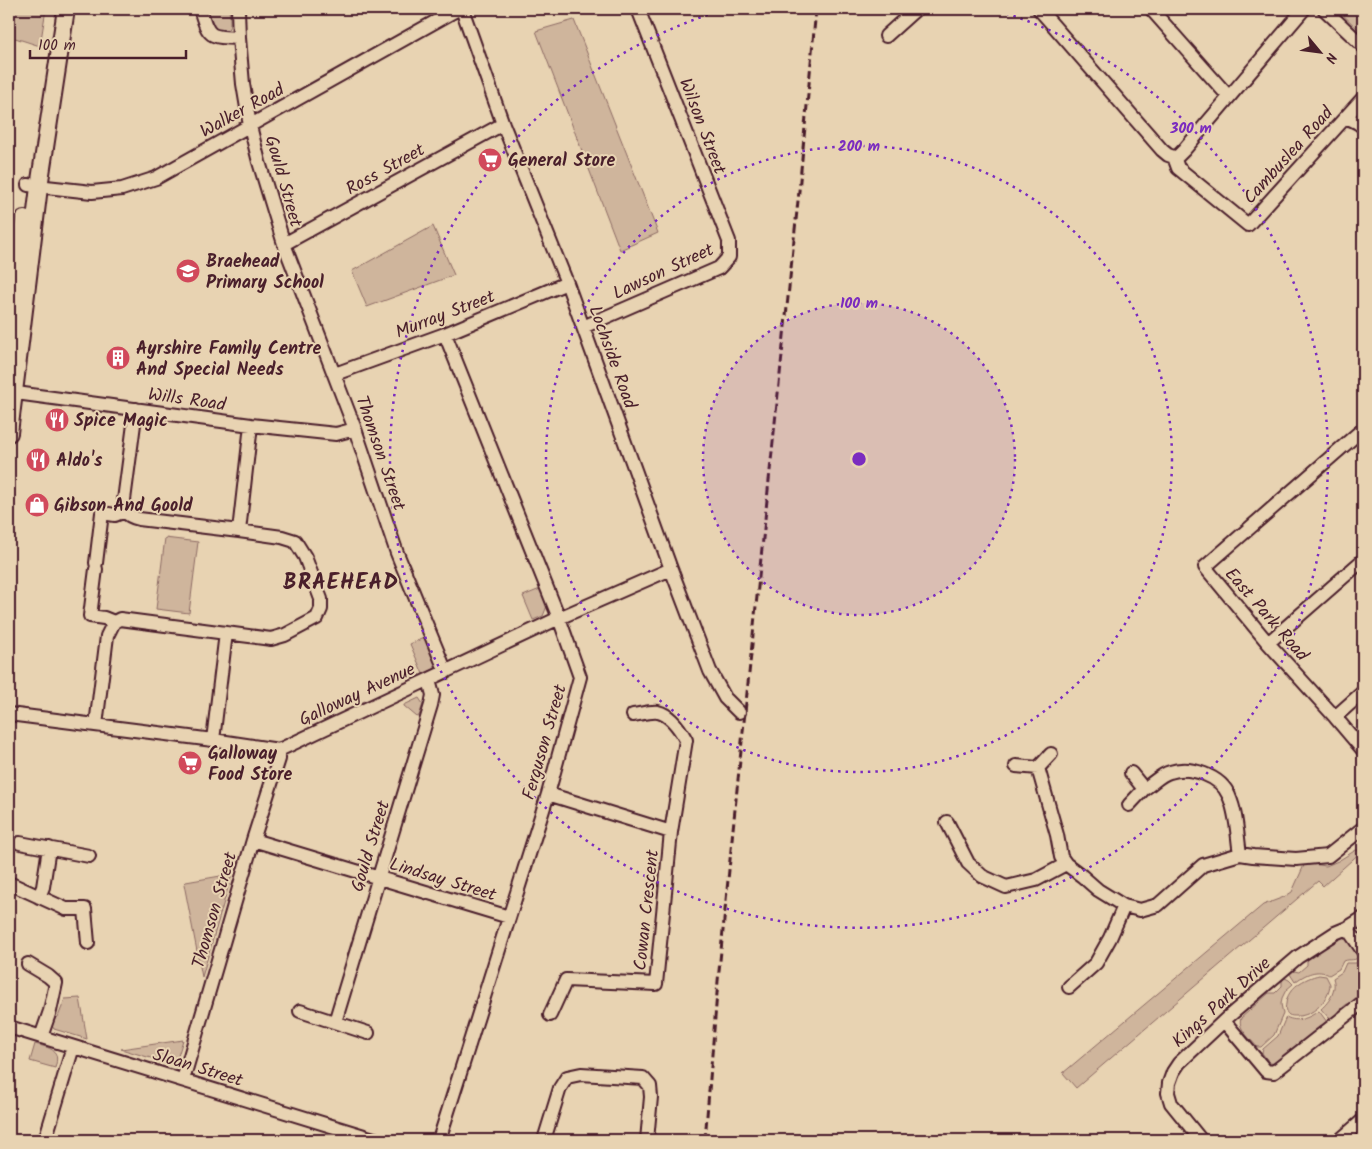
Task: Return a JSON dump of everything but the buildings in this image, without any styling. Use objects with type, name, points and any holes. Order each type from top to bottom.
[{"type":"main road","points":[[9,433],[11,392],[34,186],[57,9]]},
{"type":"main road","points":[[9,333],[66,9]]},
{"type":"street","points":[[200,9],[210,34],[216,37],[238,38]]},
{"type":"street","name":"Gould Street","points":[[238,9],[238,38],[250,126],[284,244]]},
{"type":"street","name":"Walker Road","points":[[34,186],[92,192],[122,189],[156,178],[460,9]]},
{"type":"street","name":"Lochside Road","points":[[460,9],[503,124],[567,283],[710,671],[724,698],[739,712]]},
{"type":"street","name":"Wilson Street","points":[[638,9],[729,241],[729,258]]},
{"type":"street","points":[[886,36],[916,9]]},
{"type":"street","points":[[1039,9],[1162,150],[1174,157],[1184,150],[1229,97],[1297,11]]},
{"type":"street","points":[[1152,9],[1229,97]]},
{"type":"street","points":[[1324,9],[1363,46]]},
{"type":"street","name":"Cambuslea Road","points":[[1174,157],[1178,168],[1248,225],[1363,98]]},
{"type":"street","points":[[1346,117],[1358,122],[1363,127]]},
{"type":"street","name":"Ross Street","points":[[284,244],[503,124]]},
{"type":"street","name":"Thomson Street","points":[[284,244],[356,429],[397,553],[446,672]]},
{"type":"street","name":"Lawson Street","points":[[583,327],[719,268],[729,258]]},
{"type":"street","name":"Murray Street","points":[[335,374],[445,334],[567,283]]},
{"type":"street","name":"Ferguson Street","points":[[439,1140],[548,794],[580,677],[560,618],[445,334]]},
{"type":"street","name":"Wills Road","points":[[11,392],[252,425],[336,434],[356,429]]},
{"type":"street","points":[[96,726],[107,636],[114,622],[120,619],[271,639],[285,635],[316,618],[321,610],[321,599],[305,557],[295,541],[282,537],[130,517],[125,511],[124,500],[136,409]]},
{"type":"street","points":[[239,531],[252,425]]},
{"type":"street","name":"East Park Road","points":[[1363,429],[1205,567],[1268,643],[1363,750]]},
{"type":"street","points":[[114,622],[90,616],[102,514],[115,516],[125,511]]},
{"type":"street","points":[[1268,643],[1363,560]]},
{"type":"street","name":"Galloway Avenue","points":[[279,750],[560,618],[671,569]]},
{"type":"street","points":[[213,740],[226,633]]},
{"type":"street","name":"Gould Street","points":[[335,1022],[431,705],[433,695],[429,680]]},
{"type":"street","points":[[1335,717],[1363,692]]},
{"type":"street","name":"Cowan Crescent","points":[[550,1015],[566,980],[656,984],[671,832],[686,740],[681,730],[669,717],[657,712],[634,715]]},
{"type":"street","points":[[9,714],[279,750]]},
{"type":"street","name":"Thomson Street","points":[[183,1080],[253,840],[279,759],[279,750]]},
{"type":"street","points":[[1038,768],[1051,754]]},
{"type":"street","points":[[1016,766],[1038,768]]},
{"type":"street","points":[[1038,768],[1057,835],[1061,857],[1066,864],[1098,890],[1124,906],[1140,910],[1158,905],[1203,865],[1240,854],[1296,859],[1328,856],[1362,831]]},
{"type":"street","points":[[1130,805],[1144,789],[1168,772],[1187,769],[1203,774],[1219,782],[1229,795],[1236,818],[1240,854]]},
{"type":"street","points":[[1131,773],[1144,789]]},
{"type":"street","name":"Cowan Crescent","points":[[548,794],[671,832]]},
{"type":"street","points":[[947,822],[968,863],[982,876],[1006,887],[1036,880],[1066,864]]},
{"type":"street","name":"Lindsay Street","points":[[253,840],[509,917]]},
{"type":"street","points":[[20,843],[89,856]]},
{"type":"street","points":[[39,897],[43,886],[49,848]]},
{"type":"street","points":[[9,883],[66,909],[85,909],[88,943]]},
{"type":"street","points":[[1069,987],[1096,963],[1110,938],[1124,906]]},
{"type":"street","name":"Kings Park Drive","points":[[1201,1140],[1171,1103],[1168,1093],[1173,1072],[1179,1063],[1298,957],[1335,933],[1363,918]]},
{"type":"street","points":[[1347,928],[1363,951]]},
{"type":"street","points":[[28,964],[56,983],[50,1011],[41,1037]]},
{"type":"street","points":[[1224,1021],[1266,1071],[1274,1072],[1363,1002]]},
{"type":"street","points":[[300,1011],[368,1033]]},
{"type":"street","name":"Sloan Street","points":[[9,1027],[377,1140]]},
{"type":"street","points":[[45,1140],[73,1047]]},
{"type":"street","points":[[544,1140],[560,1088],[568,1077],[581,1074],[643,1078],[650,1086],[651,1097],[647,1140]]},
{"type":"street","points":[[1340,1140],[1363,1120]]},
{"type":"shaded area","points":[[9,9],[46,9],[40,46],[9,36]]},
{"type":"shaded area","points":[[204,9],[229,9],[230,26],[228,29],[215,32]]},
{"type":"shaded area","points":[[1337,9],[1363,9],[1363,34]]},
{"type":"shaded area","points":[[574,20],[658,233],[620,250],[536,31]]},
{"type":"shaded area","points":[[433,226],[454,275],[367,307],[352,271]]},
{"type":"shaded area","points":[[165,538],[198,542],[189,613],[156,609]]},
{"type":"shaded area","points":[[540,589],[547,606],[543,616],[533,620],[523,596]]},
{"type":"shaded area","points":[[428,636],[438,658],[434,669],[423,674],[410,644]]},
{"type":"shaded area","points":[[419,698],[423,704],[417,717],[404,705]]},
{"type":"shaded area","points":[[1356,850],[1362,851],[1323,886],[1318,881],[1076,1088],[1063,1073],[1263,905],[1292,892],[1305,863],[1326,866]]},
{"type":"shaded area","points":[[232,874],[202,977],[184,884],[186,882]]},
{"type":"shaded area","points":[[1340,937],[1351,943],[1360,954],[1359,957],[1343,961],[1339,969],[1329,975],[1316,972],[1295,982],[1290,974],[1294,971],[1299,972],[1307,965],[1307,959]]},
{"type":"shaded area","points":[[1363,959],[1363,995],[1337,1012],[1337,1017],[1329,1018],[1321,1009],[1332,995],[1334,987],[1333,978],[1342,972],[1346,963],[1356,963]]},
{"type":"shaded area","points":[[1319,975],[1326,976],[1330,984],[1327,996],[1314,1011],[1308,1014],[1302,1016],[1289,1015],[1285,1007],[1287,998],[1293,989],[1303,981]]},
{"type":"shaded area","points":[[1285,978],[1293,984],[1286,990],[1282,998],[1283,1014],[1274,1035],[1261,1047],[1257,1047],[1245,1034],[1240,1022],[1241,1018],[1269,993],[1275,993],[1282,986],[1282,981]]},
{"type":"shaded area","points":[[80,998],[87,1039],[54,1029],[52,1026],[54,1020],[58,1017],[65,999]]},
{"type":"shaded area","points":[[1319,1011],[1327,1022],[1278,1064],[1270,1063],[1262,1053],[1263,1049],[1278,1036],[1286,1017],[1295,1020],[1303,1019]]},
{"type":"shaded area","points":[[183,1040],[178,1056],[169,1063],[121,1049]]},
{"type":"shaded area","points":[[35,1044],[53,1050],[57,1057],[55,1068],[30,1061]]},
{"type":"railway","points":[[705,1140],[718,981],[816,9]]},
{"type":"place","name":"General Store","points":[[490,160]]},
{"type":"place","name":"Braehead Primary School","points":[[188,271]]},
{"type":"place","name":"Ayrshire Family Centre And Special Needs","points":[[118,358]]},
{"type":"place","name":"Spice Magic","points":[[57,420]]},
{"type":"place","name":"Aldo's","points":[[38,460]]},
{"type":"place","name":"Gibson And Goold","points":[[37,505]]},
{"type":"place","name":"Galloway Food Store","points":[[190,763]]},
{"type":"district","name":"BRAEHEAD","points":[[341,581]]}]
